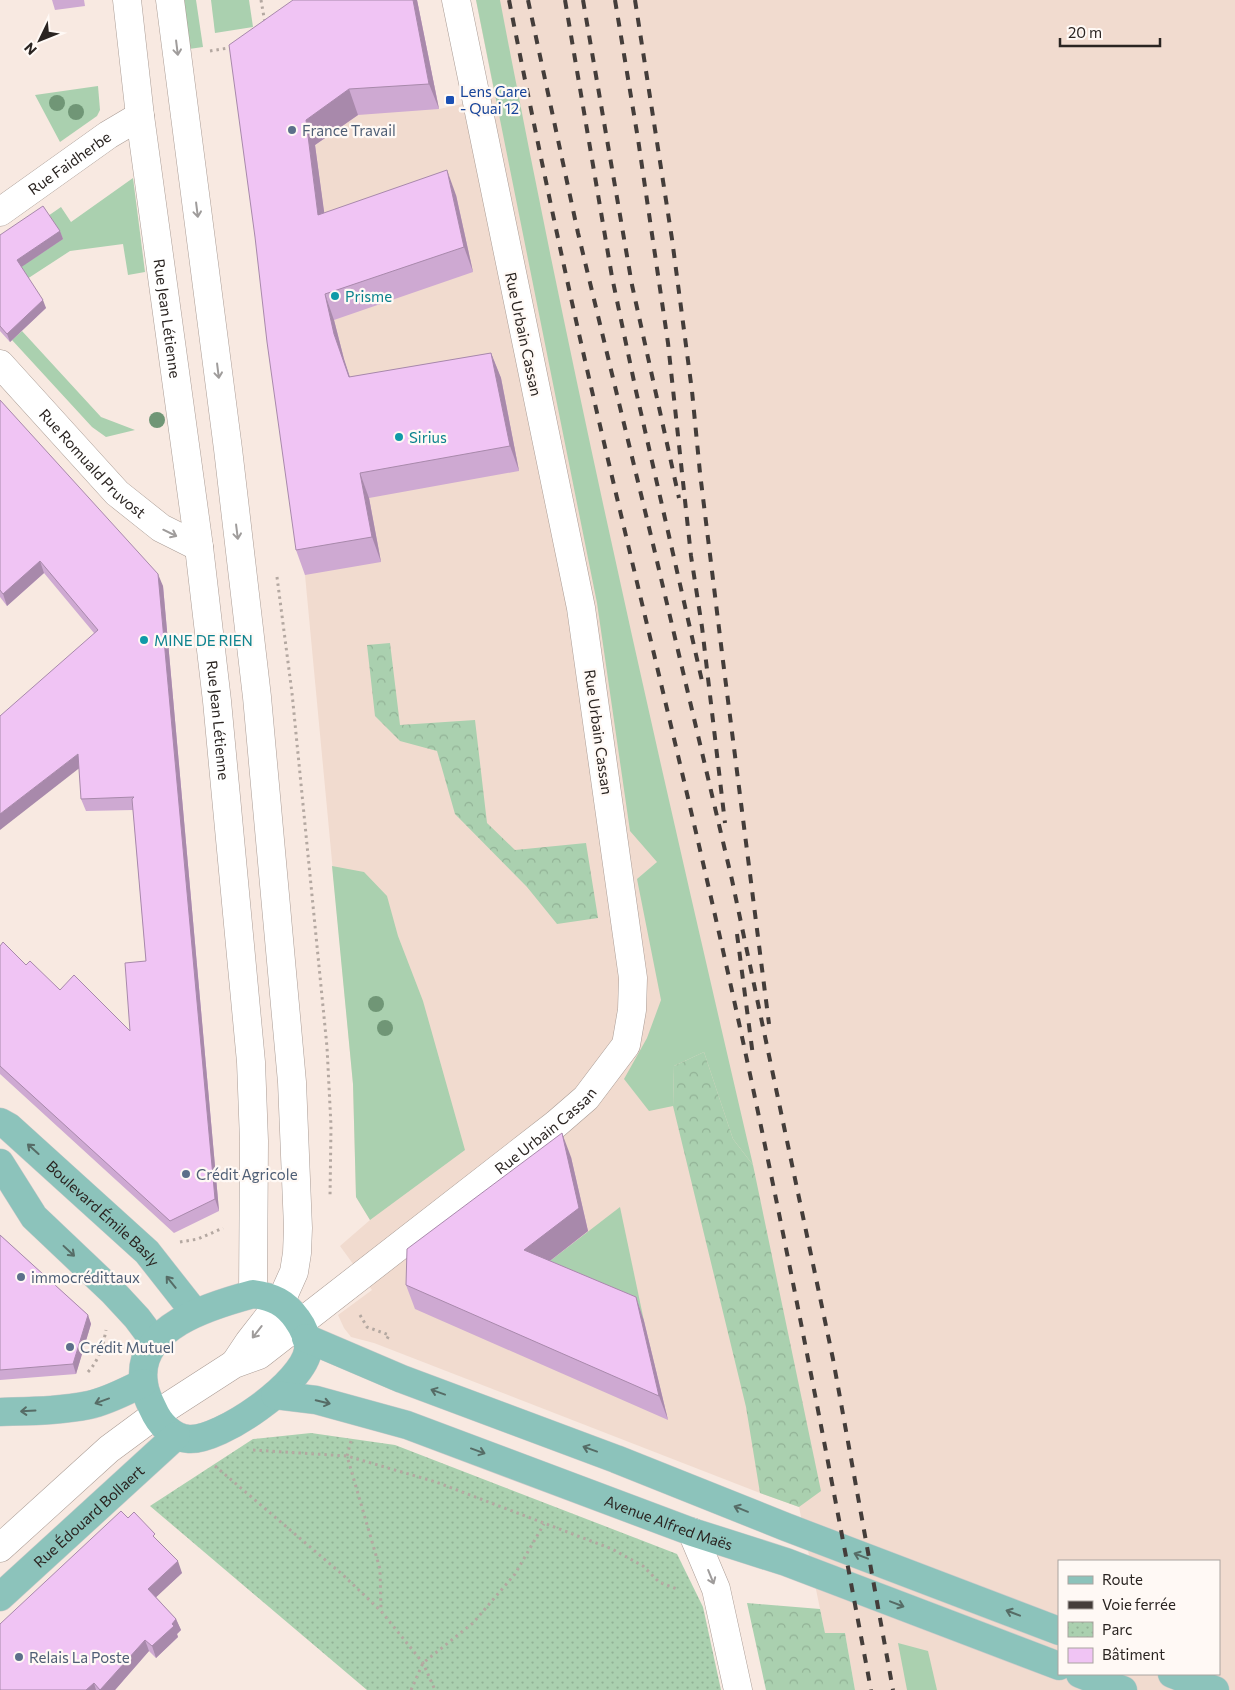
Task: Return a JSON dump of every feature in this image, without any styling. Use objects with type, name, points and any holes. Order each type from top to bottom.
[{"type":"main road","name":"Boulevard Émile Basly","points":[[0,1122],[9,1127],[147,1252],[195,1313]]},
{"type":"main road","points":[[0,1163],[34,1217],[112,1291],[137,1318],[155,1342]]},
{"type":"main road","points":[[253,1294],[268,1296],[281,1301],[292,1311],[303,1331],[308,1350],[302,1364],[290,1381],[275,1396],[232,1426],[208,1436],[195,1440],[184,1439],[176,1436],[161,1423],[155,1415],[143,1383],[146,1361],[155,1342],[176,1323],[223,1302],[253,1294]]},
{"type":"main road","points":[[303,1331],[402,1379],[616,1459],[786,1527],[1058,1631]]},
{"type":"main road","points":[[0,1412],[91,1405],[143,1383]]},
{"type":"main road","name":"Avenue Alfred Maës","points":[[275,1396],[316,1400],[407,1425],[692,1532],[786,1562],[1058,1666]]},
{"type":"main road","name":"Rue Édouard Bollaert","points":[[0,1597],[176,1436]]},
{"type":"main road","points":[[1083,1675],[1123,1690]]},
{"type":"main road","points":[[1175,1675],[1215,1690]]},
{"type":"street","name":"Rue Jean Létienne","points":[[127,0],[140,116],[199,547],[217,701],[251,1062],[254,1141],[253,1294]]},
{"type":"street","points":[[0,1548],[109,1449],[155,1415],[234,1364],[281,1301],[294,1272],[297,1253],[298,1228],[292,1082],[257,697],[228,448],[170,0]]},
{"type":"street","name":"Rue Urbain Cassan","points":[[234,1364],[259,1355],[303,1331],[343,1290],[556,1124],[586,1098],[626,1045],[632,1010],[633,978],[580,608],[456,0]]},
{"type":"street","name":"Rue Faidherbe","points":[[0,212],[108,135],[140,116]]},
{"type":"street","name":"Rue Romuald Pruvost","points":[[0,364],[117,493],[161,528],[199,547]]},
{"type":"street","points":[[692,1532],[716,1589],[738,1690]]},
{"type":"path","points":[[262,0],[265,27]]},
{"type":"path","points":[[210,52],[241,46]]},
{"type":"path","points":[[147,1252],[161,1236],[171,1244],[198,1239],[225,1228],[253,1228]]},
{"type":"path","points":[[343,1290],[367,1327],[389,1335],[377,1368]]},
{"type":"path","points":[[85,1375],[98,1356],[106,1330],[105,1316],[98,1307],[112,1291]]},
{"type":"path","points":[[247,1451],[347,1456],[436,1482],[612,1549],[643,1566],[659,1582],[677,1589]]},
{"type":"path","points":[[347,1456],[380,1569],[381,1611]]},
{"type":"path","points":[[212,1464],[343,1575],[381,1611],[424,1663],[435,1690]]},
{"type":"path","points":[[411,1690],[424,1663],[473,1623],[515,1574],[544,1524]]},
{"type":"shaded area","points":[[417,0],[439,109],[495,97],[476,0],[1235,0],[1235,1690],[855,1690],[845,1633],[825,1633],[799,1507],[374,1343],[351,1337],[344,1328],[338,1315],[372,1290],[340,1246],[370,1220],[356,1197],[353,1084],[305,575],[276,368],[257,58]]},
{"type":"green space","points":[[182,0],[196,0],[203,47],[189,49]]},
{"type":"green space","points":[[211,0],[249,0],[253,27],[215,33]]},
{"type":"green space","points":[[476,0],[500,0],[558,292],[620,584],[753,1165],[733,1139],[704,1052],[674,1066],[673,1106],[649,1111],[624,1079],[647,1038],[661,1000],[637,879],[657,862],[630,831],[597,603]]},
{"type":"green space","points":[[98,86],[100,110],[97,116],[60,142],[35,95]]},
{"type":"green space","points":[[133,178],[145,272],[128,275],[123,244],[70,251],[27,279],[19,268],[48,216],[61,207],[71,222]]},
{"type":"green space","points":[[22,331],[101,417],[135,430],[106,437],[92,427],[12,340]]},
{"type":"green space","points":[[390,643],[400,725],[475,720],[487,823],[515,850],[586,843],[598,918],[557,924],[527,887],[455,814],[437,751],[400,741],[375,716],[367,645]]},
{"type":"green space","points":[[332,866],[364,872],[387,896],[398,936],[423,1001],[465,1150],[370,1220],[356,1197],[353,1084]]},
{"type":"green space","points":[[704,1052],[733,1139],[753,1165],[821,1491],[799,1507],[760,1493],[746,1407],[673,1106],[674,1066]]},
{"type":"green space","points":[[620,1207],[644,1321],[533,1274]]},
{"type":"green space","points":[[311,1433],[395,1445],[677,1554],[703,1607],[721,1690],[367,1690],[150,1506],[253,1439]]},
{"type":"green space","points":[[747,1603],[820,1609],[825,1633],[845,1633],[855,1690],[766,1690]]},
{"type":"green space","points":[[898,1643],[928,1651],[937,1690],[907,1690]]},
{"type":"building","points":[[293,0],[413,0],[429,84],[349,89],[306,120],[318,215],[447,170],[464,247],[325,294],[334,334],[349,377],[491,353],[510,446],[360,473],[372,537],[296,550],[229,45]]},
{"type":"building","points":[[43,206],[60,231],[17,260],[43,300],[7,334],[0,326],[0,235]]},
{"type":"building","points":[[0,400],[158,574],[215,1199],[170,1221],[0,1066],[0,946],[3,942],[26,965],[30,961],[60,990],[74,975],[130,1031],[125,963],[146,961],[132,799],[134,797],[81,799],[78,754],[0,814],[0,716],[98,630],[40,561],[3,594],[0,590]]},
{"type":"building","points":[[562,1133],[579,1208],[524,1250],[636,1297],[659,1396],[406,1285],[407,1249]]},
{"type":"building","points":[[0,1235],[88,1315],[73,1364],[0,1370]]},
{"type":"building","points":[[121,1511],[128,1518],[134,1512],[155,1534],[153,1536],[178,1561],[148,1589],[176,1619],[172,1624],[174,1626],[152,1646],[145,1640],[100,1690],[94,1683],[86,1690],[0,1690],[0,1624]]},
{"type":"railway","points":[[509,0],[581,342],[734,1000],[805,1344],[871,1690]]},
{"type":"railway","points":[[528,0],[578,233],[732,880],[833,1359],[893,1690]]},
{"type":"railway","points":[[565,0],[612,277],[702,681]]},
{"type":"railway","points":[[583,0],[632,285],[679,498]]},
{"type":"railway","points":[[615,0],[638,139],[668,343],[691,556],[702,627],[725,823]]},
{"type":"railway","points":[[635,0],[672,239],[692,391],[700,473],[769,1024]]},
{"type":"railway","points":[[737,934],[753,1056]]},
{"type":"place","name":"Lens Gare - Quai 12","points":[[450,100]]},
{"type":"place","name":"France Travail","points":[[292,130]]},
{"type":"place","name":"Prisme","points":[[335,296]]},
{"type":"place","name":"Sirius","points":[[399,437]]},
{"type":"place","name":"MINE DE RIEN","points":[[144,640]]},
{"type":"place","name":"Crédit Agricole","points":[[186,1174]]},
{"type":"place","name":"immocrédittaux","points":[[21,1277]]},
{"type":"place","name":"Crédit Mutuel","points":[[70,1347]]},
{"type":"place","name":"Relais La Poste","points":[[19,1657]]}]
